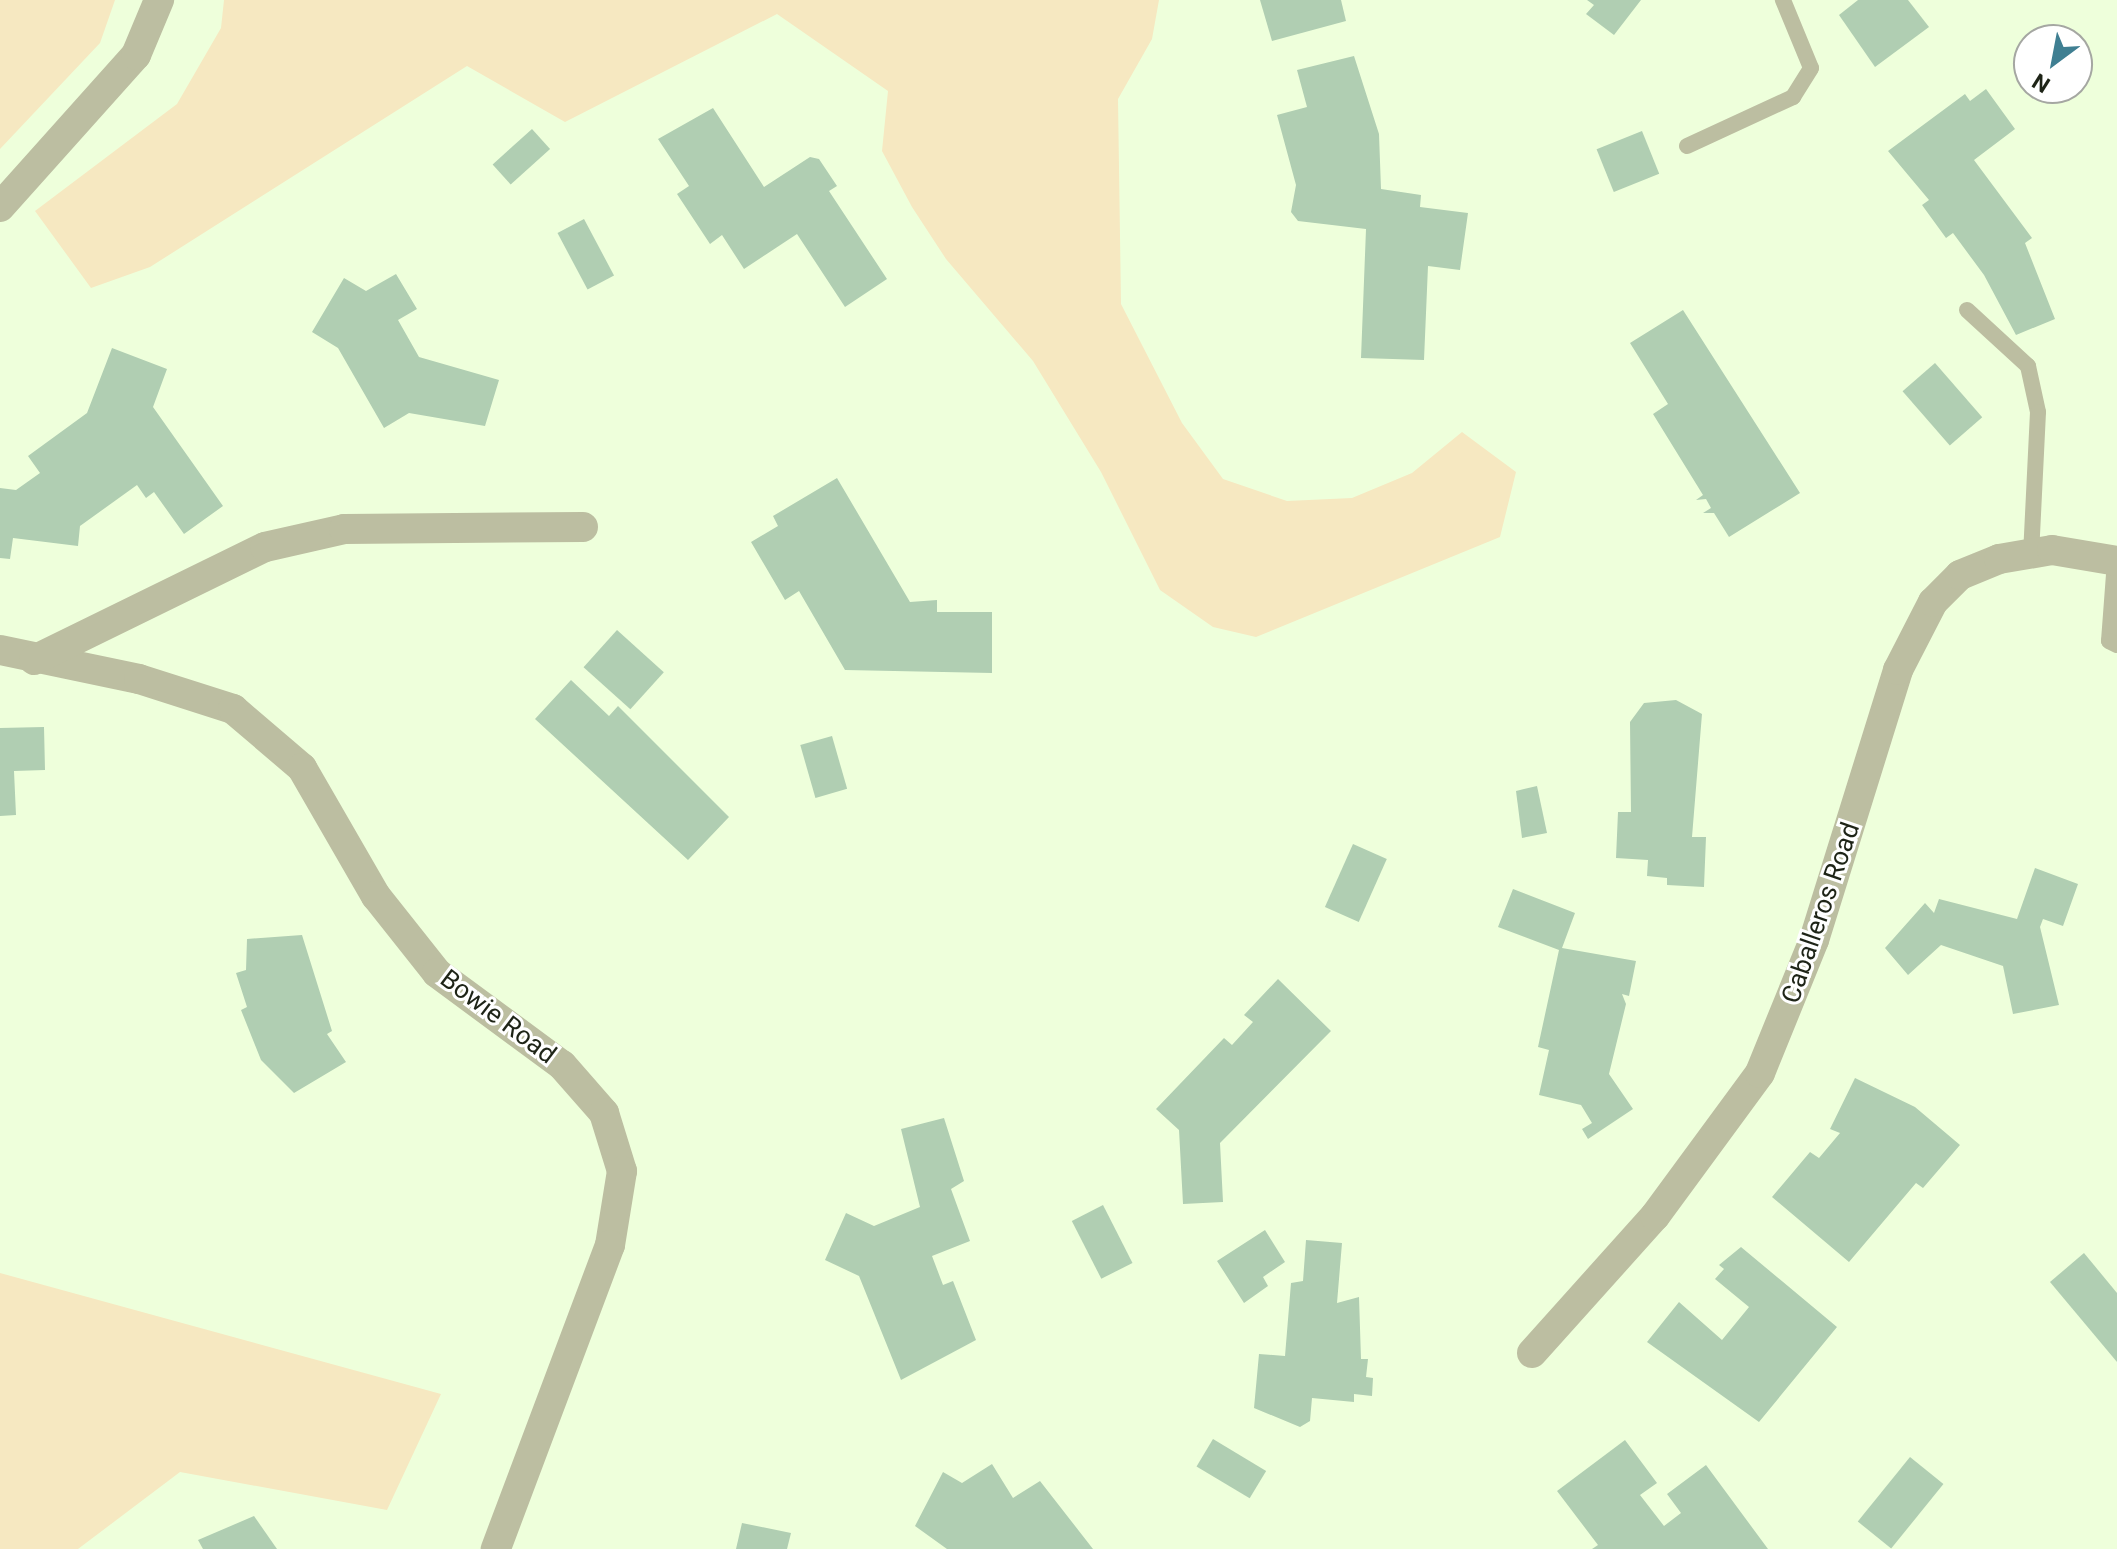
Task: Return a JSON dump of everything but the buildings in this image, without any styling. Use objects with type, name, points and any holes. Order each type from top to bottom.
[{"type":"street","points":[[0,207],[128,66],[159,0]]},
{"type":"street","points":[[34,660],[265,547],[344,529],[583,527]]},
{"type":"street","name":"Caballeros Road","points":[[1532,1353],[1655,1216],[1760,1073],[1814,940],[1898,670],[1926,613],[1960,575],[2031,553],[2116,561]]},
{"type":"street","name":"Bowie Road","points":[[0,650],[34,660],[139,679],[233,709],[302,768],[376,896],[437,973],[562,1065],[604,1113],[622,1171],[610,1245],[496,1549]]},
{"type":"lane","points":[[1687,146],[1793,97],[1811,68],[1783,0]]},
{"type":"lane","points":[[1967,310],[2028,366],[2038,412],[2031,553]]},
{"type":"lane","points":[[2116,561],[2109,641],[2117,645]]},
{"type":"shaded area","points":[[0,0],[115,0],[100,43],[0,149]]},
{"type":"shaded area","points":[[224,0],[1159,0],[1152,39],[1118,99],[1121,304],[1182,423],[1223,479],[1287,501],[1352,498],[1412,473],[1462,432],[1516,472],[1500,537],[1256,637],[1213,627],[1160,590],[1101,472],[1033,361],[946,259],[912,207],[882,151],[888,91],[777,14],[565,122],[467,66],[150,267],[91,288],[35,211],[177,104],[221,28]]},
{"type":"shaded area","points":[[0,1273],[441,1394],[387,1510],[180,1472],[78,1549],[0,1549]]}]
